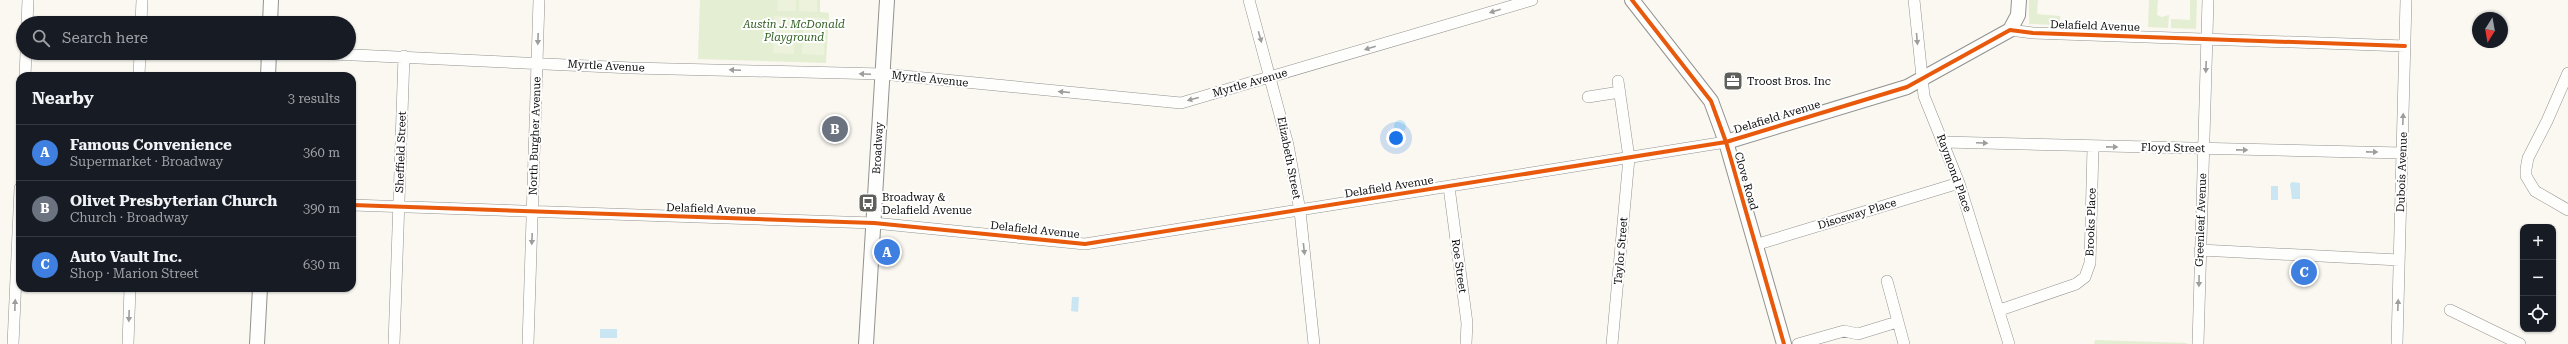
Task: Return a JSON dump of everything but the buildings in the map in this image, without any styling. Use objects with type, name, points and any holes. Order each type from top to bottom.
[{"type":"street","points":[[27,16],[28,0]]},
{"type":"street","points":[[141,16],[142,0]]},
{"type":"street","points":[[270,16],[271,0]]},
{"type":"street","name":"North Burgher Avenue","points":[[528,344],[539,0]]},
{"type":"street","name":"Broadway","points":[[866,344],[888,0]]},
{"type":"street","name":"Elizabeth Street","points":[[1249,0],[1272,78],[1288,145],[1300,210],[1314,344]]},
{"type":"street","name":"Myrtle Avenue","points":[[356,54],[537,63],[883,74],[1181,103],[1272,78],[1532,0]]},
{"type":"street","name":"Clove Road","points":[[1632,0],[1711,101],[1726,142],[1784,344]]},
{"type":"street","name":"Raymond Place","points":[[1914,0],[1920,80],[1924,96],[1959,183],[2000,310],[2009,344]]},
{"type":"street","points":[[2010,30],[2018,15],[2019,0]]},
{"type":"street","name":"Greenleaf Avenue","points":[[2198,344],[2208,0]]},
{"type":"street","name":"Dubois Avenue","points":[[2397,344],[2406,0]]},
{"type":"street","name":"Delafield Avenue","points":[[356,205],[874,223],[1085,244],[1726,142],[1907,87],[2010,30],[2206,40],[2405,46]]},
{"type":"street","name":"Sheffield Street","points":[[394,344],[404,56]]},
{"type":"street","points":[[25,72],[26,60]]},
{"type":"street","points":[[139,72],[140,60]]},
{"type":"street","points":[[268,72],[269,60]]},
{"type":"street","points":[[2568,73],[2548,121],[2528,158],[2526,169],[2529,182],[2535,190],[2568,210]]},
{"type":"street","name":"Taylor Street","points":[[1588,97],[1619,86],[1629,158],[1612,344]]},
{"type":"street","name":"Floyd Street","points":[[1943,142],[2093,147],[2402,153]]},
{"type":"street","name":"Brooks Place","points":[[2000,310],[2076,284],[2085,277],[2090,262],[2093,147]]},
{"type":"street","name":"Disosway Place","points":[[1755,245],[1959,183]]},
{"type":"street","name":"Roe Street","points":[[1449,187],[1467,323],[1466,344]]},
{"type":"street","points":[[2200,250],[2399,260]]},
{"type":"street","points":[[13,344],[16,277]]},
{"type":"street","points":[[1887,281],[1904,344]]},
{"type":"street","points":[[128,344],[130,292]]},
{"type":"street","points":[[257,344],[260,292]]},
{"type":"street","points":[[2450,310],[2520,344]]},
{"type":"street","points":[[1798,344],[1844,331],[1858,334],[1898,322]]},
{"type":"green space","name":"Austin J. McDonald Playground","points":[[700,0],[820,0],[820,12],[829,13],[826,63],[698,59]]},
{"type":"green space","points":[[778,0],[796,0],[796,11],[777,11]]},
{"type":"green space","points":[[799,0],[817,0],[817,12],[799,11]]},
{"type":"green space","points":[[2029,0],[2038,0],[2037,14],[2060,16],[2060,25],[2029,24]]},
{"type":"green space","points":[[2149,0],[2158,0],[2157,15],[2162,17],[2169,15],[2168,28],[2148,27]]},
{"type":"green space","points":[[2190,0],[2197,0],[2196,29],[2171,28],[2171,19],[2190,20]]},
{"type":"green space","points":[[774,16],[796,17],[794,54],[773,53]]},
{"type":"green space","points":[[804,17],[825,18],[824,55],[802,54]]},
{"type":"green space","points":[[2095,340],[2187,343],[2187,344],[2094,344]]},
{"type":"water","points":[[1400,120],[1404,122],[1406,126],[1404,130],[1400,132],[1396,130],[1394,126],[1396,122]]},
{"type":"water","points":[[2292,182],[2300,183],[2300,199],[2292,199],[2290,184]]},
{"type":"water","points":[[2271,186],[2278,186],[2278,200],[2271,200]]},
{"type":"water","points":[[1072,297],[1079,297],[1078,312],[1071,311]]},
{"type":"water","points":[[600,329],[617,329],[617,338],[600,338]]},
{"type":"cycle path","points":[[1632,0],[1711,101],[1726,142],[1784,344]]},
{"type":"cycle path","points":[[356,205],[874,223],[1085,244],[1726,142],[1907,87],[2010,30],[2033,33],[2405,46]]},
{"type":"place","name":"Troost Bros. Inc","points":[[1733,81]]},
{"type":"place","name":"Olivet Presbyterian Church","points":[[835,129]]},
{"type":"place","name":"Broadway & Delafield Avenue","points":[[868,203]]},
{"type":"place","name":"Famous Convenience","points":[[887,252]]},
{"type":"place","name":"Auto Vault Inc.","points":[[2304,272]]}]
